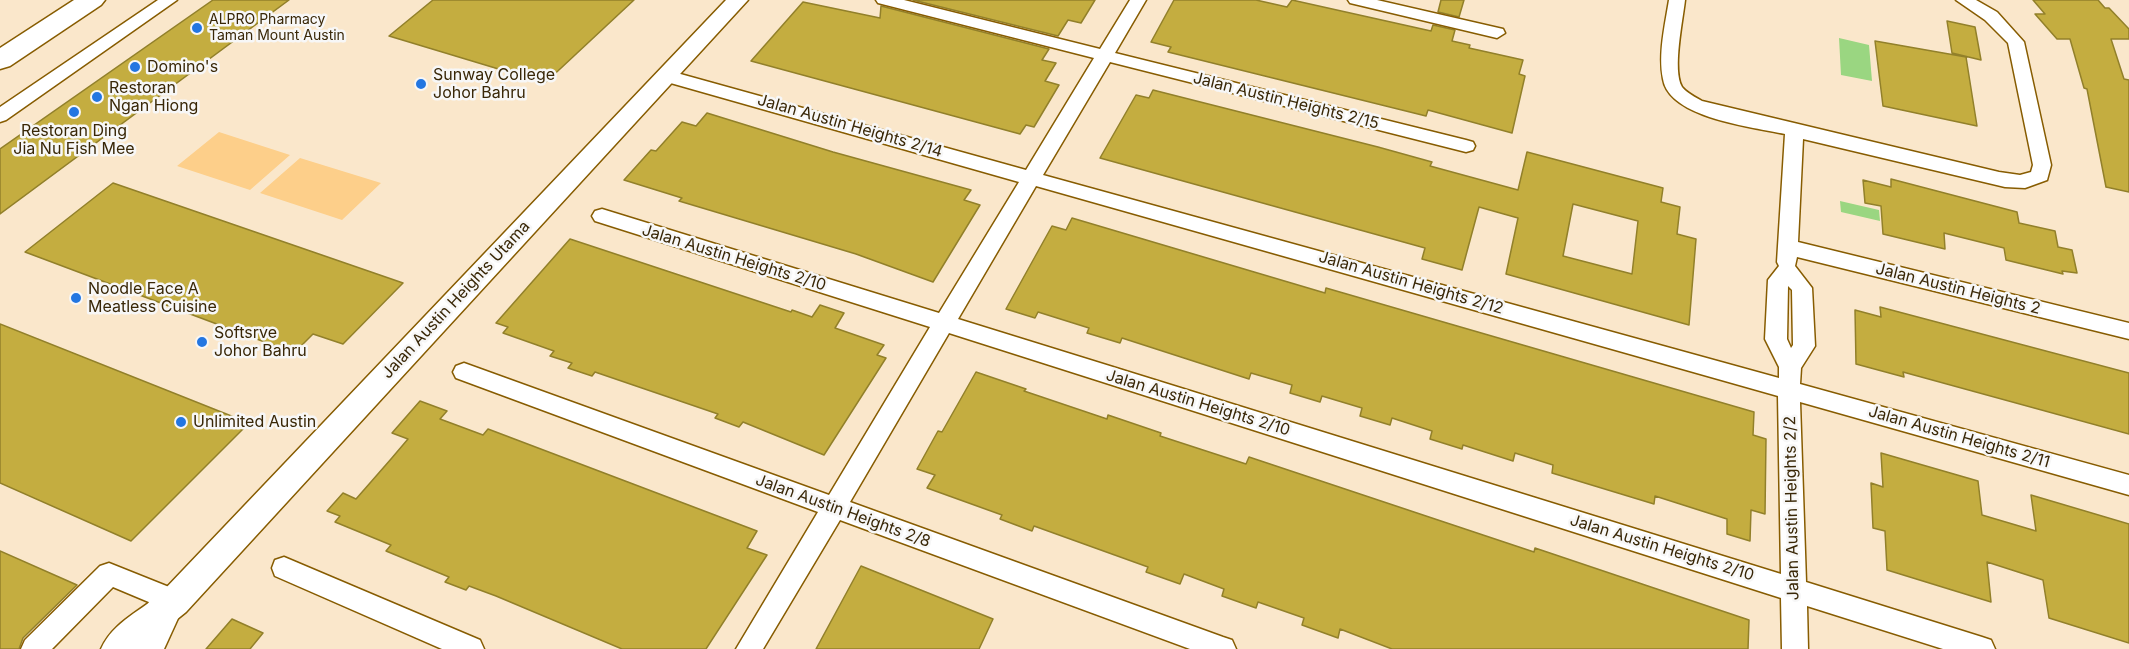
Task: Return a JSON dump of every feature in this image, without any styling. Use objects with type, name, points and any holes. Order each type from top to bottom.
[{"type":"main road","points":[[0,36],[55,0]]},
{"type":"main road","points":[[0,60],[92,0]]},
{"type":"main road","points":[[146,649],[168,608]]},
{"type":"street","points":[[0,116],[169,0]]},
{"type":"street","name":"Jalan Austin Heights Utama","points":[[118,649],[139,627],[168,608],[738,0]]},
{"type":"street","name":"Jalan Austin Heights 2/15","points":[[884,0],[1466,146]]},
{"type":"street","points":[[749,649],[1138,0]]},
{"type":"street","points":[[1356,0],[1497,33]]},
{"type":"street","points":[[1677,0],[1670,80],[1674,88],[1691,103],[1704,109],[2011,182],[2033,180],[2040,175],[2042,165],[2016,42],[1991,16],[1964,0]]},
{"type":"street","name":"Jalan Austin Heights 2/14","points":[[666,76],[1033,177]]},
{"type":"street","name":"Jalan Austin Heights 2/2","points":[[1794,130],[1787,271],[1778,280],[1776,339],[1790,378],[1795,649]]},
{"type":"street","name":"Jalan Austin Heights 2/12","points":[[1033,177],[1790,378]]},
{"type":"street","name":"Jalan Austin Heights 2/10","points":[[602,216],[1982,649]]},
{"type":"street","name":"Jalan Austin Heights 2","points":[[1788,247],[2129,332]]},
{"type":"street","name":"Jalan Austin Heights 2/8","points":[[464,372],[1222,649]]},
{"type":"street","name":"Jalan Austin Heights 2/11","points":[[1790,378],[2129,485]]},
{"type":"street","points":[[284,568],[471,649]]},
{"type":"street","points":[[34,649],[109,574],[168,608]]},
{"type":"shaded area","points":[[1839,38],[1869,45],[1872,81],[1841,75]]},
{"type":"shaded area","points":[[219,132],[290,155],[250,190],[177,166]]},
{"type":"shaded area","points":[[300,158],[381,183],[342,220],[260,193]]},
{"type":"shaded area","points":[[1840,201],[1879,210],[1880,221],[1841,212]]},
{"type":"building","points":[[213,0],[289,0],[0,214],[0,149]]},
{"type":"building","points":[[433,0],[634,0],[545,83],[389,36]]},
{"type":"building","points":[[913,0],[1095,0],[1081,23],[1068,20],[1058,36]]},
{"type":"building","points":[[1174,0],[1256,0],[1287,7],[1292,0],[1431,31],[1433,25],[1455,30],[1452,41],[1470,45],[1469,48],[1523,60],[1519,74],[1525,76],[1512,133],[1428,110],[1426,116],[1168,52],[1171,47],[1151,42]]},
{"type":"building","points":[[1441,0],[1464,0],[1459,17],[1438,12]]},
{"type":"building","points":[[2033,0],[2098,0],[2129,29],[2129,39],[2111,39],[2124,79],[2129,80],[2129,192],[2106,187],[2087,89],[2084,88],[2070,39],[2057,39],[2035,14],[2045,14]]},
{"type":"building","points":[[803,2],[880,18],[881,6],[1049,49],[1042,60],[1056,63],[1045,81],[1059,85],[1034,127],[1026,125],[1020,134],[751,61]]},
{"type":"building","points":[[1947,21],[1975,27],[1981,60],[1952,53]]},
{"type":"building","points":[[1875,41],[1966,57],[1977,126],[1883,106]]},
{"type":"building","points":[[1153,90],[1378,147],[1432,162],[1430,166],[1518,190],[1527,152],[1663,188],[1661,202],[1680,207],[1677,234],[1696,239],[1689,325],[1506,274],[1518,218],[1479,207],[1462,270],[1422,259],[1425,248],[1100,158],[1136,95],[1149,98]],"holes":[[[1573,204],[1638,221],[1632,274],[1563,256]]]},
{"type":"building","points":[[707,113],[833,152],[971,190],[964,200],[980,205],[933,282],[856,254],[679,201],[682,198],[624,180],[651,150],[656,151],[682,122],[696,126]]},
{"type":"building","points":[[1891,179],[2017,212],[2019,223],[2055,231],[2058,247],[2072,250],[2077,273],[2062,271],[2063,274],[2006,260],[2004,248],[1944,233],[1945,249],[1883,234],[1881,206],[1865,203],[1863,180],[1891,187]]},
{"type":"building","points":[[113,183],[403,283],[343,344],[313,334],[294,353],[25,252]]},
{"type":"building","points":[[1072,218],[1325,293],[1326,288],[1754,412],[1753,435],[1766,439],[1765,514],[1751,510],[1750,541],[1727,534],[1727,519],[1655,496],[1654,504],[1552,473],[1553,465],[1515,453],[1513,461],[1463,445],[1462,449],[1430,439],[1432,431],[1392,418],[1390,425],[1360,416],[1362,408],[1322,396],[1320,402],[1290,393],[1292,385],[1251,373],[1249,379],[1122,338],[1120,343],[1087,333],[1089,328],[1038,312],[1035,318],[1006,309],[1052,226],[1066,230]]},
{"type":"building","points":[[570,239],[791,312],[792,310],[812,317],[820,305],[844,313],[835,328],[884,345],[877,355],[886,358],[824,455],[743,422],[739,427],[715,418],[718,414],[595,372],[592,376],[568,368],[572,363],[550,356],[554,351],[503,333],[508,327],[496,323]]},
{"type":"building","points":[[1880,307],[2129,373],[2129,434],[1903,372],[1904,377],[1856,364],[1855,310],[1881,317]]},
{"type":"building","points":[[0,324],[249,423],[131,541],[0,483]]},
{"type":"building","points":[[976,372],[1026,389],[1024,391],[1107,419],[1108,415],[1161,433],[1160,436],[1246,464],[1249,457],[1534,552],[1535,548],[1749,620],[1748,649],[1392,649],[1340,629],[1338,638],[1302,625],[1304,618],[1258,602],[1256,608],[1222,596],[1224,589],[1184,574],[1180,584],[1146,572],[1148,567],[1034,526],[1032,531],[1000,519],[1002,515],[927,488],[935,475],[917,469],[938,431],[942,432]]},
{"type":"building","points":[[420,401],[447,411],[440,419],[483,435],[488,429],[757,531],[747,548],[767,555],[706,649],[622,649],[496,596],[469,586],[466,590],[445,582],[449,577],[386,551],[391,545],[335,522],[340,516],[327,511],[343,493],[356,499],[408,439],[392,433]]},
{"type":"building","points":[[1881,453],[1978,481],[1982,515],[2036,531],[2031,495],[2129,524],[2129,643],[2049,618],[2043,580],[1987,562],[1991,602],[1887,570],[1885,531],[1873,528],[1871,483],[1883,487]]},
{"type":"building","points":[[0,551],[77,585],[23,638],[19,649],[0,649]]},
{"type":"building","points":[[861,566],[993,619],[979,649],[816,649]]},
{"type":"building","points":[[232,619],[263,633],[250,649],[206,649]]},
{"type":"place","name":"ALPRO Pharmacy Taman Mount Austin","points":[[197,28]]},
{"type":"place","name":"Domino's","points":[[135,67]]},
{"type":"place","name":"Sunway College Johor Bahru","points":[[421,84]]},
{"type":"place","name":"Restoran Ngan Hiong","points":[[97,97]]},
{"type":"place","name":"Restoran Ding Jia Nu Fish Mee","points":[[74,112]]},
{"type":"place","name":"Noodle Face A Meatless Cuisine","points":[[76,298]]},
{"type":"place","name":"Softsrve Johor Bahru","points":[[202,342]]},
{"type":"place","name":"Unlimited Austin","points":[[181,422]]}]
